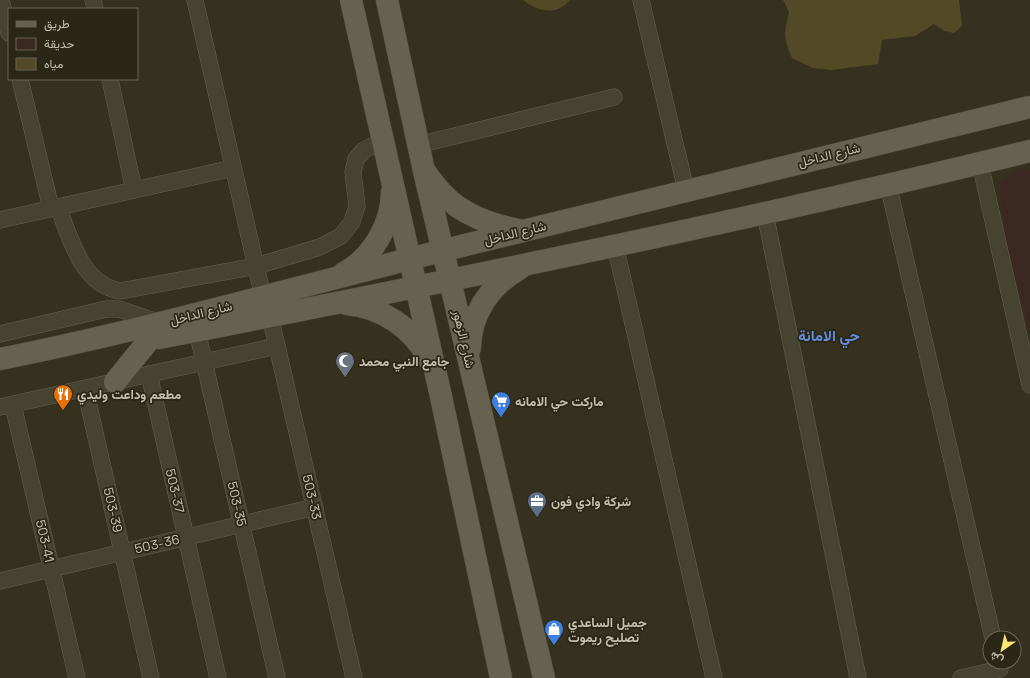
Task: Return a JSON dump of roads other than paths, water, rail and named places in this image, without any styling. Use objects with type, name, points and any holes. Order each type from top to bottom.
[{"type":"main road","points":[[351,0],[384,140],[501,678]]},
{"type":"main road","name":"شارع الزهور","points":[[387,0],[424,171],[544,678]]},
{"type":"main road","name":"شارع الداخل","points":[[0,359],[155,332],[197,331],[266,307],[331,280],[443,250],[1026,108]]},
{"type":"main road","name":"شارع الداخل","points":[[0,374],[155,332],[266,307],[336,303],[416,288],[765,213],[1030,151]]},
{"type":"main road","points":[[424,171],[443,194],[466,212],[492,225],[521,231]]},
{"type":"main road","points":[[331,280],[350,270],[366,256],[378,239],[388,219],[392,198],[392,177]]},
{"type":"main road","points":[[567,220],[576,254]]},
{"type":"main road","points":[[470,361],[470,337],[477,314],[489,293],[507,276],[528,264]]},
{"type":"main road","points":[[336,303],[357,305],[377,311],[395,321],[411,334],[425,350],[434,369]]},
{"type":"main road","points":[[115,382],[155,332]]},
{"type":"street","points":[[1,0],[8,29]]},
{"type":"street","name":"503-33","points":[[195,0],[233,168],[266,307],[277,346],[354,678]]},
{"type":"street","points":[[641,0],[686,190]]},
{"type":"street","points":[[20,80],[54,208],[80,262],[94,278],[110,289],[120,291],[256,266],[320,247],[340,236],[352,222],[357,206],[353,172],[356,159],[364,150],[384,140]]},
{"type":"street","points":[[110,80],[134,190]]},
{"type":"street","points":[[418,145],[614,97]]},
{"type":"street","points":[[980,163],[1030,385]]},
{"type":"street","points":[[0,220],[233,168]]},
{"type":"street","points":[[888,184],[991,630]]},
{"type":"street","points":[[765,213],[858,678]]},
{"type":"street","points":[[615,245],[714,678]]},
{"type":"street","points":[[110,289],[119,309]]},
{"type":"street","points":[[0,334],[106,309],[119,309],[155,332]]},
{"type":"street","name":"503-35","points":[[197,331],[277,678]]},
{"type":"street","points":[[6,406],[277,346]]},
{"type":"street","name":"503-37","points":[[148,374],[218,678]]},
{"type":"street","name":"503-39","points":[[85,388],[151,678]]},
{"type":"street","name":"503-41","points":[[6,406],[51,569],[77,678]]},
{"type":"street","name":"503-36","points":[[0,581],[314,507]]},
{"type":"street","points":[[961,678],[1000,670]]},
{"type":"water","points":[[523,0],[570,0],[559,8],[547,10],[535,7]]},
{"type":"water","points":[[783,0],[959,0],[962,26],[954,33],[944,31],[934,24],[915,36],[882,40],[878,64],[831,70],[813,68],[792,58],[785,35],[789,12]]},
{"type":"place","name":"جامع النبي محمد","points":[[345,378]]},
{"type":"place","name":"مطعم وداعت وليدي","points":[[63,411]]},
{"type":"place","name":"ماركت حي الامانه","points":[[501,418]]},
{"type":"place","name":"شركة وادي فون","points":[[537,518]]},
{"type":"place","name":"جميل الساعدي تصليح ريموت","points":[[554,646]]},
{"type":"district","name":"حي الامانة","points":[[829,335]]}]
